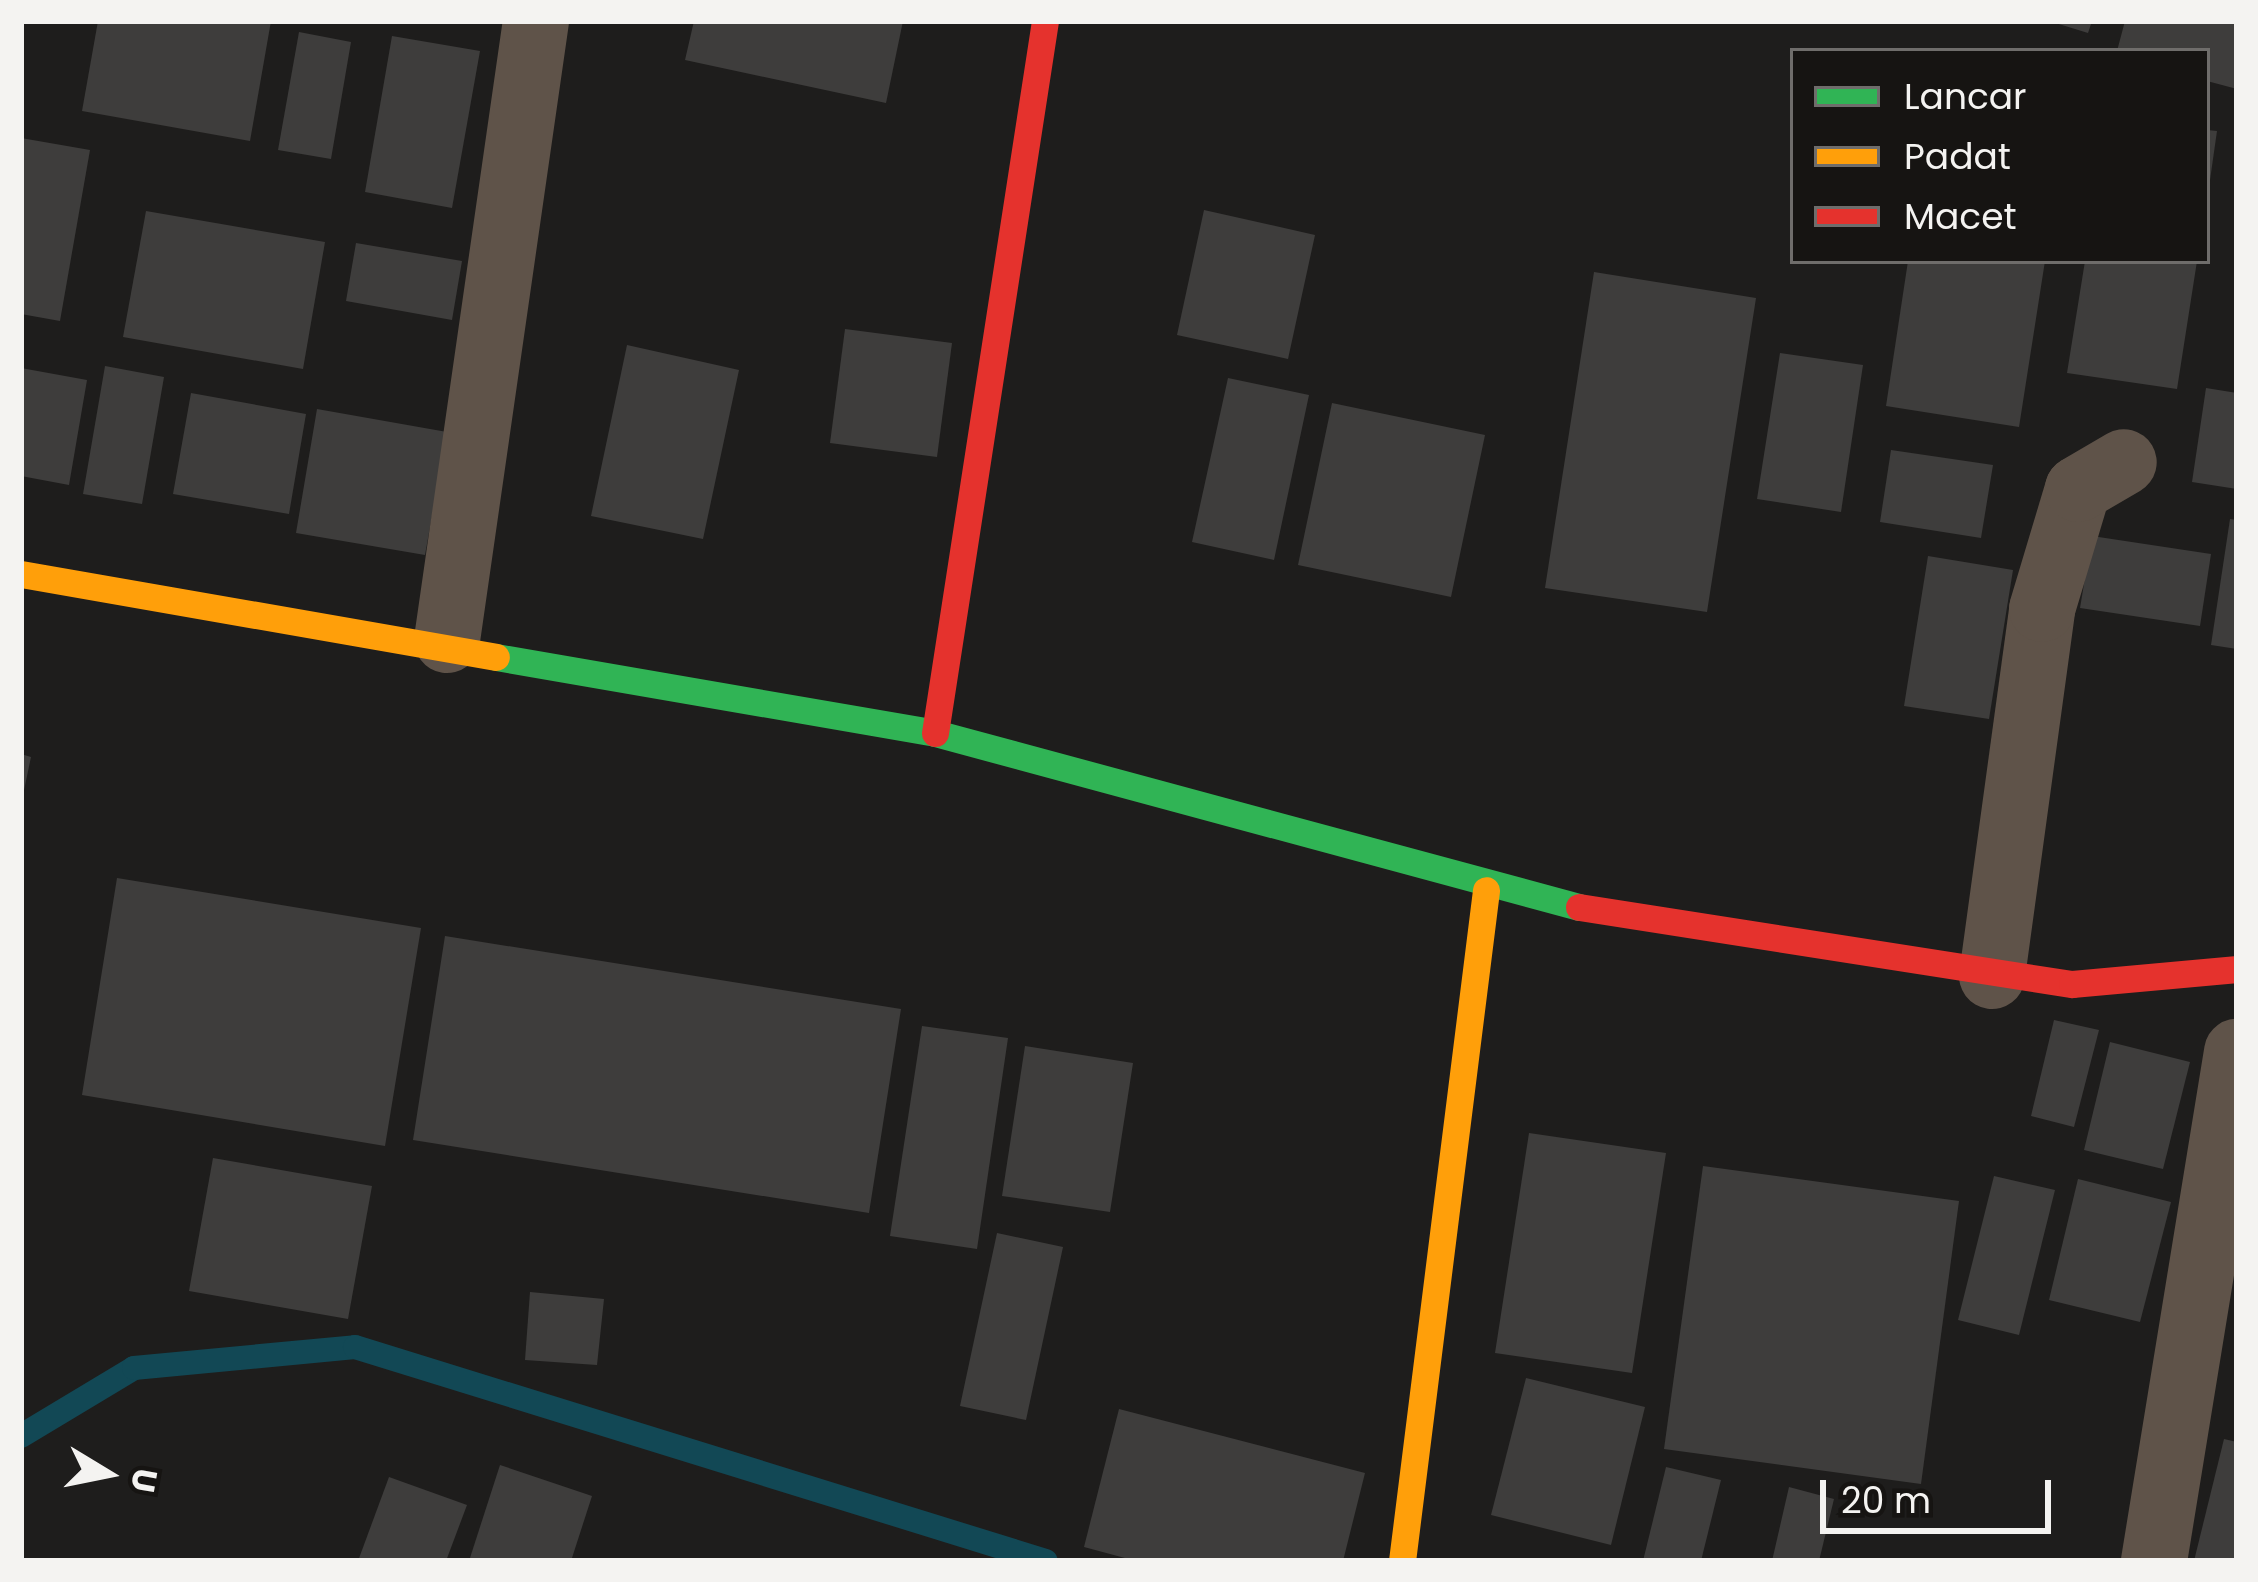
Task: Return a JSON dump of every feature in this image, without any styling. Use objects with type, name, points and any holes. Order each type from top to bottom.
[{"type":"street","points":[[447,640],[536,21]]},
{"type":"street","points":[[935,733],[1045,21]]},
{"type":"street","points":[[1992,976],[2042,609],[2078,489],[2124,462]]},
{"type":"street","points":[[21,574],[447,640],[935,733],[1486,890],[1992,976],[2072,984],[2237,969]]},
{"type":"street","points":[[1402,1561],[1486,890]]},
{"type":"street","points":[[2154,1561],[2237,1052]]},
{"type":"building","points":[[98,21],[271,21],[250,141],[82,111]]},
{"type":"building","points":[[694,21],[903,21],[886,103],[685,60]]},
{"type":"building","points":[[2049,21],[2092,21],[2088,33]]},
{"type":"building","points":[[2125,21],[2237,21],[2237,89],[2210,82],[2210,48],[2118,48]]},
{"type":"building","points":[[299,32],[351,42],[331,159],[278,150]]},
{"type":"building","points":[[392,36],[480,51],[452,208],[365,192]]},
{"type":"building","points":[[2210,130],[2217,131],[2210,180]]},
{"type":"building","points":[[21,138],[90,150],[60,321],[21,314]]},
{"type":"building","points":[[1204,210],[1315,235],[1288,359],[1177,335]]},
{"type":"building","points":[[146,211],[325,242],[303,369],[123,337]]},
{"type":"building","points":[[356,243],[462,261],[452,320],[346,301]]},
{"type":"building","points":[[1908,264],[2045,264],[2019,427],[1886,406]]},
{"type":"building","points":[[2085,264],[2197,264],[2177,389],[2067,373]]},
{"type":"building","points":[[1594,272],[1756,298],[1707,612],[1545,588]]},
{"type":"building","points":[[845,329],[952,343],[937,457],[830,443]]},
{"type":"building","points":[[627,345],[739,370],[703,539],[591,516]]},
{"type":"building","points":[[1780,353],[1863,365],[1841,512],[1757,499]]},
{"type":"building","points":[[105,366],[164,377],[142,504],[83,494]]},
{"type":"building","points":[[21,368],[87,380],[69,485],[21,476]]},
{"type":"building","points":[[1228,378],[1309,395],[1274,560],[1192,542]]},
{"type":"building","points":[[2206,388],[2237,393],[2237,489],[2192,482]]},
{"type":"building","points":[[191,393],[306,414],[289,514],[173,494]]},
{"type":"building","points":[[1332,403],[1485,435],[1451,597],[1298,565]]},
{"type":"building","points":[[317,409],[447,432],[425,555],[296,533]]},
{"type":"building","points":[[1891,450],[1993,465],[1981,538],[1880,522]]},
{"type":"building","points":[[2230,519],[2237,520],[2237,649],[2211,645]]},
{"type":"building","points":[[2092,536],[2211,554],[2200,626],[2080,608]]},
{"type":"building","points":[[1928,556],[2013,570],[1989,719],[1904,706]]},
{"type":"building","points":[[21,754],[31,757],[23,795],[21,795]]},
{"type":"building","points":[[117,878],[421,928],[385,1146],[82,1095]]},
{"type":"building","points":[[445,936],[901,1009],[869,1213],[413,1140]]},
{"type":"building","points":[[2054,1020],[2099,1030],[2074,1127],[2031,1116]]},
{"type":"building","points":[[922,1026],[1008,1038],[977,1249],[890,1236]]},
{"type":"building","points":[[2110,1042],[2190,1062],[2163,1169],[2084,1150]]},
{"type":"building","points":[[1025,1046],[1133,1063],[1110,1212],[1002,1196]]},
{"type":"building","points":[[1529,1133],[1666,1153],[1632,1373],[1495,1353]]},
{"type":"building","points":[[213,1158],[372,1186],[348,1319],[189,1291]]},
{"type":"building","points":[[1703,1166],[1959,1201],[1921,1484],[1664,1449]]},
{"type":"building","points":[[1994,1176],[2055,1190],[2019,1335],[1958,1320]]},
{"type":"building","points":[[2078,1179],[2171,1202],[2140,1322],[2049,1300]]},
{"type":"building","points":[[997,1233],[1063,1247],[1026,1420],[960,1406]]},
{"type":"building","points":[[530,1292],[604,1299],[597,1365],[525,1360]]},
{"type":"building","points":[[1526,1378],[1645,1407],[1611,1545],[1491,1515]]},
{"type":"building","points":[[1119,1409],[1365,1473],[1343,1561],[1136,1561],[1084,1547]]},
{"type":"building","points":[[2224,1439],[2237,1442],[2237,1561],[2194,1561]]},
{"type":"building","points":[[500,1465],[592,1496],[571,1561],[469,1561]]},
{"type":"building","points":[[1666,1467],[1721,1480],[1701,1561],[1643,1561]]},
{"type":"building","points":[[389,1477],[467,1505],[446,1561],[358,1561]]},
{"type":"building","points":[[1789,1487],[1834,1499],[1819,1561],[1772,1561]]},
{"type":"waterway","points":[[21,1436],[134,1368],[355,1347],[1046,1561]]},
{"type":"traffic: fast","points":[[496,657],[935,733],[1579,907]]},
{"type":"traffic: slow","points":[[21,574],[496,657]]},
{"type":"traffic: slow","points":[[1402,1561],[1486,890]]},
{"type":"traffic: jam","points":[[935,733],[1045,21]]},
{"type":"traffic: jam","points":[[1579,907],[2072,984],[2237,969]]}]
